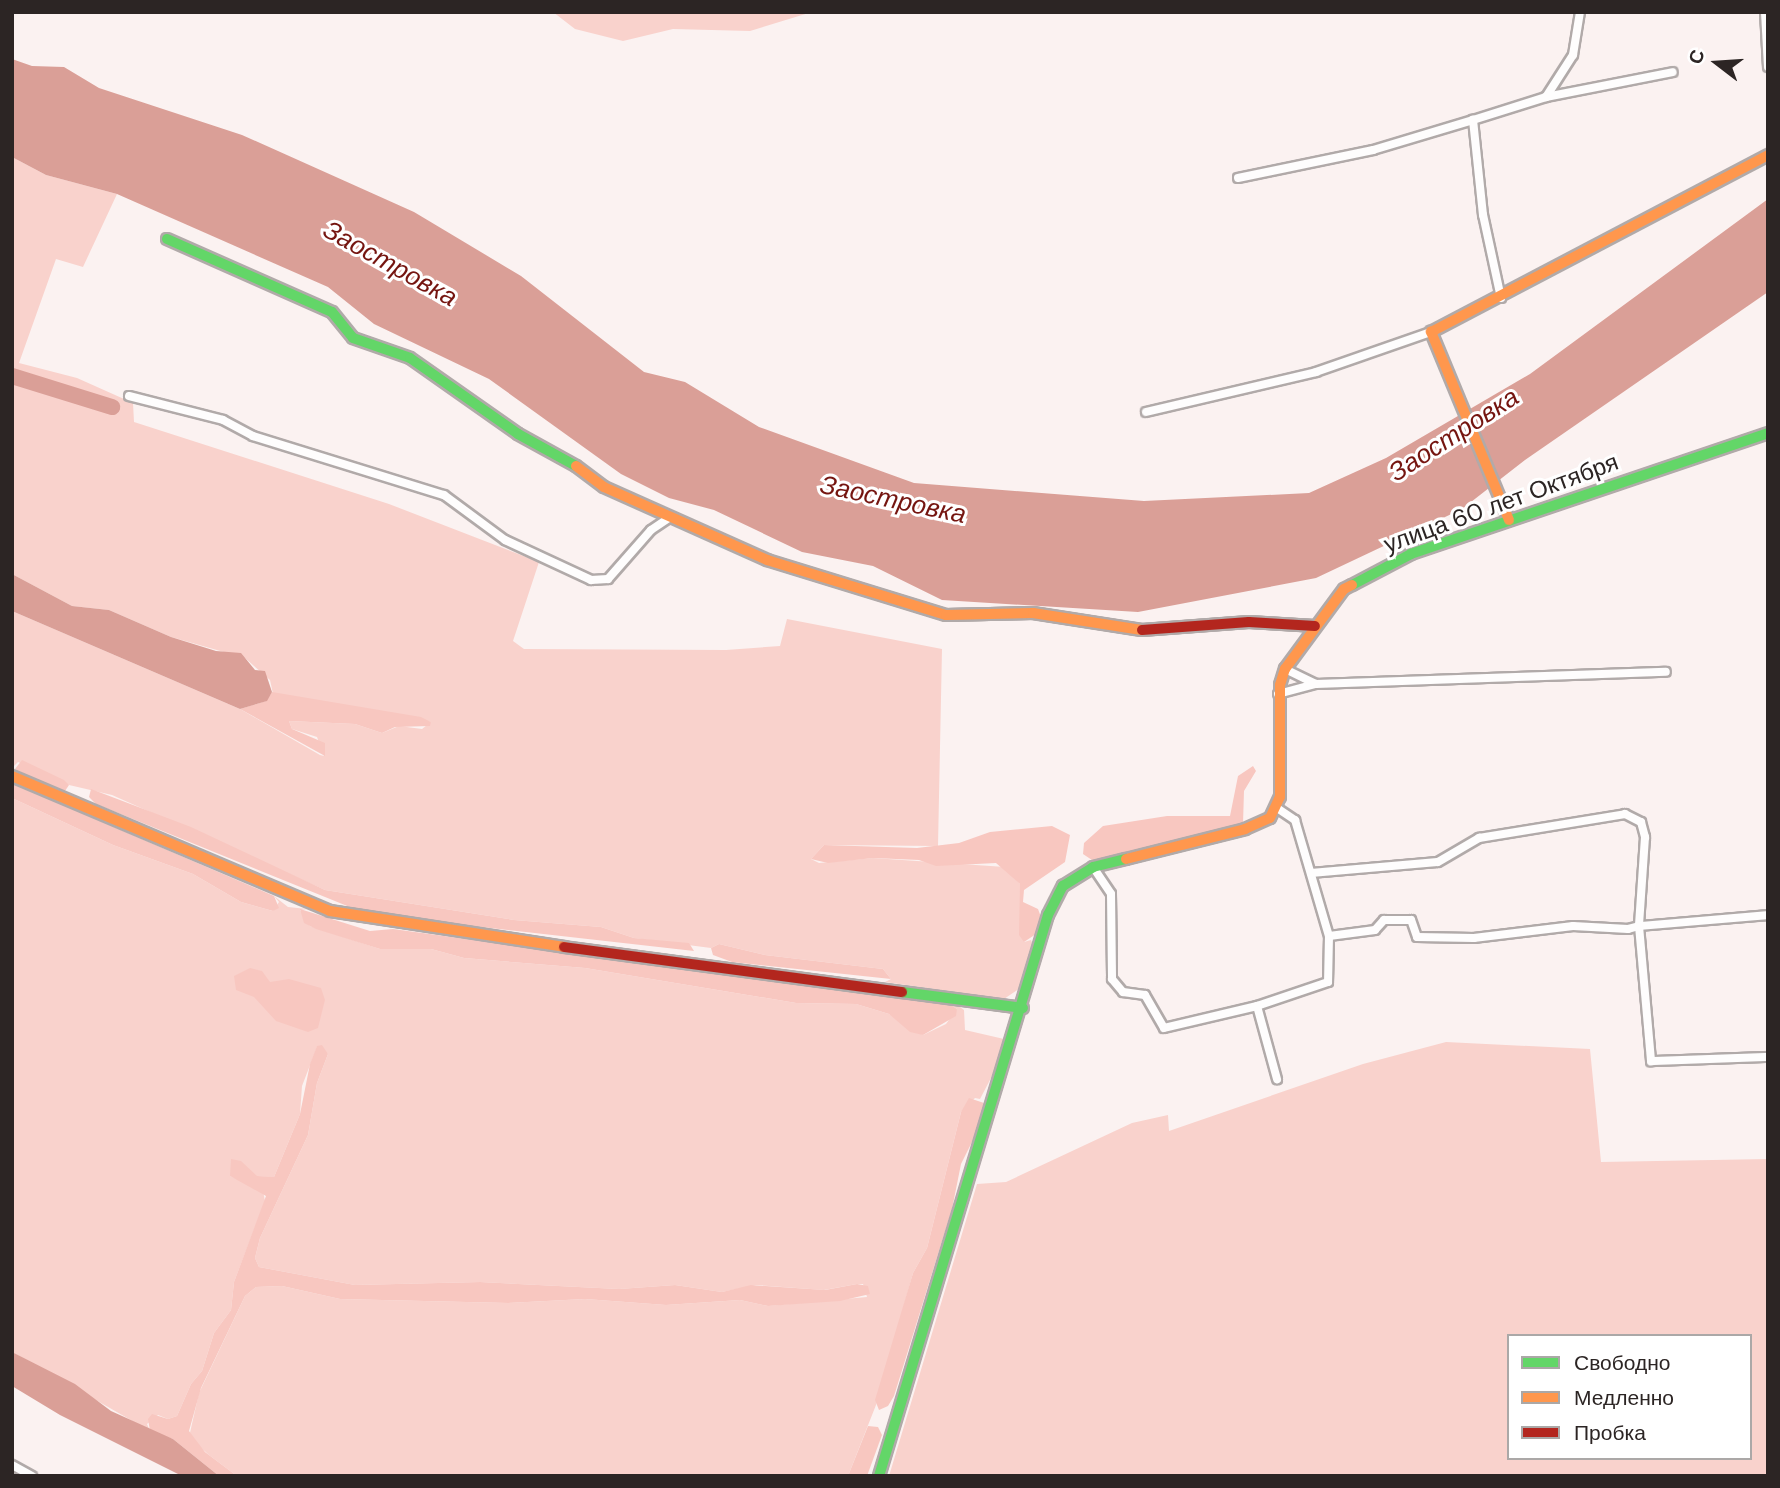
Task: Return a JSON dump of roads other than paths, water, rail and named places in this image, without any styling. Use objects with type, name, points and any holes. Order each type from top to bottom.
[{"type":"street","points":[[1546,97],[1573,55],[1580,12]]},
{"type":"street","points":[[1765,12],[1768,66]]},
{"type":"street","points":[[1238,178],[1373,150],[1546,97],[1673,72]]},
{"type":"street","points":[[1473,120],[1483,215],[1501,298]]},
{"type":"street","points":[[1146,412],[1316,372],[1431,332],[1501,298],[1694,191],[1768,155]]},
{"type":"street","points":[[167,239],[332,312],[353,338],[410,358],[604,487],[767,560],[946,615],[1033,614],[1128,631],[1249,622],[1315,626]]},
{"type":"street","points":[[1431,332],[1509,520]]},
{"type":"street","points":[[129,396],[223,420],[253,436],[444,495],[505,540],[591,580],[608,579],[651,530],[669,518]]},
{"type":"street","name":"улица 60 лет Октября","points":[[1277,808],[1278,694],[1285,669],[1315,626],[1353,583],[1411,554],[1768,433]]},
{"type":"street","points":[[1285,669],[1316,684]]},
{"type":"street","points":[[1278,694],[1316,684],[1370,679],[1666,672]]},
{"type":"street","points":[[12,776],[330,911],[408,926],[1023,1008]]},
{"type":"street","points":[[879,1476],[1056,898],[1074,876],[1093,867],[1245,830],[1270,818],[1277,808],[1295,820],[1311,873],[1329,936],[1328,982],[1257,1006],[1164,1028],[1145,995],[1123,992],[1112,979],[1111,894],[1093,867]]},
{"type":"street","points":[[1311,873],[1438,862],[1479,838],[1625,814],[1641,822],[1645,837],[1639,926],[1651,1060],[1768,1057]]},
{"type":"street","points":[[1329,936],[1375,930],[1384,920],[1411,920],[1417,937],[1474,938],[1573,926],[1628,929],[1768,915]]},
{"type":"street","points":[[1257,1006],[1277,1079]]},
{"type":"street","points":[[12,1465],[32,1476]]},
{"type":"water","name":"Заостровка","points":[[12,59],[32,66],[64,67],[99,88],[242,135],[414,212],[521,276],[644,372],[685,382],[759,427],[914,483],[1144,501],[1309,493],[1386,458],[1530,374],[1768,199],[1768,292],[1525,460],[1462,509],[1316,578],[1138,612],[942,600],[873,566],[802,552],[714,510],[669,498],[621,474],[489,379],[374,324],[328,287],[117,194],[46,175],[12,157]]},
{"type":"water","points":[[12,574],[72,606],[109,610],[171,637],[216,651],[241,653],[255,670],[265,671],[272,692],[267,701],[240,709],[12,611]]},
{"type":"water","points":[[12,1352],[75,1384],[111,1411],[173,1439],[219,1476],[182,1476],[60,1415],[12,1386]]},
{"type":"waterway","points":[[12,376],[112,407]]}]
